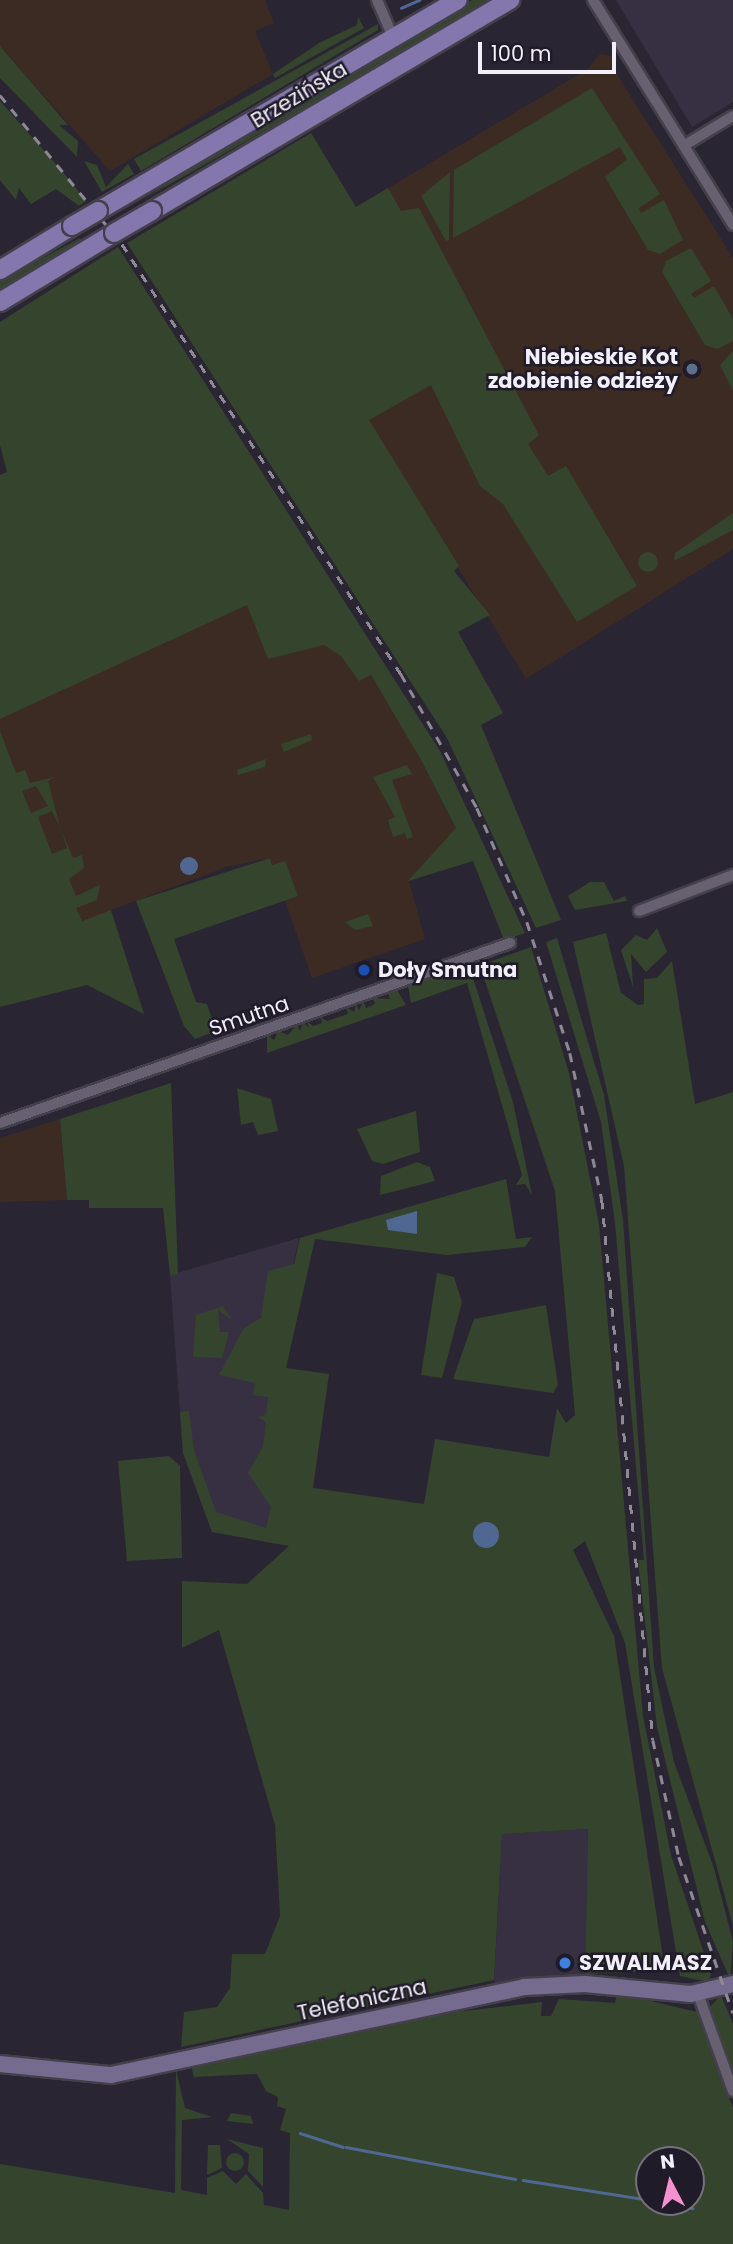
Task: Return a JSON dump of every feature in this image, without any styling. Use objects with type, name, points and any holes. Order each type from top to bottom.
[{"type":"main road","name":"Brzezińska","points":[[0,270],[458,0]]},
{"type":"main road","name":"Brzezińska","points":[[0,302],[510,0]]},
{"type":"street","points":[[377,0],[393,37]]},
{"type":"street","points":[[593,0],[733,225]]},
{"type":"street","points":[[685,145],[733,116]]},
{"type":"street","points":[[639,911],[733,875]]},
{"type":"street","name":"Smutna","points":[[0,1123],[510,943]]},
{"type":"street","name":"Telefoniczna","points":[[0,2064],[125,2074],[539,1985],[698,1994],[733,1984]]},
{"type":"street","points":[[698,1994],[733,2091]]},
{"type":"shaded area","points":[[0,0],[265,0],[274,23],[255,31],[273,74],[110,171],[0,46]]},
{"type":"shaded area","points":[[616,0],[733,0],[733,102],[692,127]]},
{"type":"shaded area","points":[[600,54],[612,56],[611,65],[733,258],[733,549],[526,679],[269,259],[588,69]]},
{"type":"shaded area","points":[[252,590],[314,592],[399,717],[473,861],[409,881],[425,939],[312,978],[270,858],[227,867],[71,925],[0,747],[0,713]]},
{"type":"shaded area","points":[[60,1119],[67,1200],[0,1202],[0,1138]]},
{"type":"shaded area","points":[[299,1238],[271,1368],[290,1545],[212,1532],[183,1453],[170,1275]]},
{"type":"shaded area","points":[[588,1829],[585,1977],[537,1976],[494,1985],[502,1834]]},
{"type":"green space","points":[[472,0],[496,0],[144,199],[228,144]]},
{"type":"green space","points":[[358,17],[364,28],[275,78],[273,74],[319,43],[357,25]]},
{"type":"green space","points":[[378,24],[378,30],[141,171],[134,159]]},
{"type":"green space","points":[[0,46],[68,125],[59,125],[78,141],[77,157],[0,78]]},
{"type":"green space","points":[[592,88],[660,194],[639,208],[641,213],[664,200],[683,240],[660,254],[648,250],[605,177],[627,159],[620,147],[453,238],[454,170]]},
{"type":"green space","points":[[0,101],[86,201],[79,206],[56,189],[31,204],[19,188],[16,200],[0,180]]},
{"type":"green space","points":[[311,133],[356,207],[388,188],[401,211],[419,208],[539,435],[528,444],[548,476],[566,466],[637,586],[577,622],[503,504],[480,486],[431,385],[369,420],[459,566],[454,571],[490,615],[458,632],[503,713],[481,725],[561,920],[536,928],[447,738],[127,243]]},
{"type":"green space","points":[[84,161],[97,165],[106,187],[128,164],[134,174],[102,192]]},
{"type":"green space","points":[[450,172],[449,240],[446,241],[421,196]]},
{"type":"green space","points":[[80,238],[81,240],[0,295],[0,281]]},
{"type":"green space","points":[[118,247],[440,751],[525,933],[504,940],[473,861],[408,881],[456,828],[421,760],[371,675],[359,681],[341,656],[324,645],[268,659],[247,605],[0,719],[0,475],[7,472],[0,445],[0,322]]},
{"type":"green space","points":[[691,248],[711,281],[691,294],[694,298],[714,286],[733,319],[733,341],[717,349],[705,345],[662,272],[666,261]]},
{"type":"green space","points":[[733,351],[733,391],[720,365]]},
{"type":"green space","points":[[733,513],[733,530],[674,561],[675,553]]},
{"type":"green space","points":[[644,552],[652,552],[658,562],[652,572],[644,572],[638,566],[638,558]]},
{"type":"green space","points":[[0,731],[16,773],[25,770],[30,783],[55,777],[48,781],[60,827],[52,811],[38,817],[52,854],[67,848],[62,832],[73,858],[82,855],[84,868],[69,879],[76,896],[100,885],[97,900],[76,908],[82,921],[111,910],[144,1014],[87,985],[0,1007]],"holes":[[[36,786],[48,806],[31,813],[22,791]]]},
{"type":"green space","points":[[311,734],[312,740],[284,752],[281,744]]},
{"type":"green space","points":[[266,759],[265,767],[238,775],[237,770]]},
{"type":"green space","points":[[407,765],[412,774],[392,780],[413,837],[407,839],[405,833],[393,837],[388,820],[395,817],[373,777]]},
{"type":"green space","points":[[270,858],[272,865],[285,861],[298,896],[174,939],[196,1002],[207,1004],[216,1031],[195,1039],[184,1026],[136,901]]},
{"type":"green space","points":[[590,882],[604,882],[614,901],[625,896],[627,901],[575,910],[568,896]]},
{"type":"green space","points":[[368,914],[373,926],[355,930],[345,922]]},
{"type":"green space","points":[[657,928],[667,952],[646,972],[631,954],[633,987],[621,950],[636,935],[647,940]]},
{"type":"green space","points":[[606,933],[621,993],[638,1005],[644,1004],[644,979],[657,978],[672,961],[695,1104],[733,1092],[733,1926],[662,1668],[624,1166],[573,942]]},
{"type":"green space","points":[[557,938],[604,1095],[623,1220],[654,1667],[674,1762],[714,1868],[733,1942],[730,1979],[705,1922],[657,1727],[638,1560],[644,1560],[615,1223],[601,1122],[546,942]]},
{"type":"green space","points":[[531,947],[569,1073],[599,1224],[643,1716],[671,1855],[711,1974],[708,1982],[680,1976],[625,1643],[585,1541],[573,1550],[614,1636],[665,1971],[585,1974],[588,1829],[502,1834],[494,1980],[181,2047],[184,2012],[217,2007],[230,1988],[232,1954],[265,1954],[280,1916],[275,1825],[219,1630],[182,1648],[182,1581],[247,1584],[289,1546],[212,1532],[183,1453],[180,1412],[189,1411],[194,1450],[216,1512],[266,1528],[271,1507],[248,1473],[263,1446],[266,1422],[257,1417],[266,1415],[268,1397],[253,1395],[255,1383],[219,1375],[244,1328],[261,1318],[268,1271],[294,1264],[300,1238],[506,1179],[516,1239],[532,1237],[525,1247],[447,1255],[315,1239],[286,1368],[329,1374],[313,1488],[424,1504],[435,1439],[549,1457],[557,1408],[566,1423],[575,1415],[555,1191],[483,975],[489,962]]},
{"type":"green space","points":[[458,968],[473,978],[513,1102],[532,1195],[525,1184],[516,1185],[522,1175],[467,983],[411,1003],[408,986]]},
{"type":"green space","points":[[397,990],[406,1005],[267,1053],[267,1035],[274,1040],[278,1031],[288,1035],[297,1024],[300,1031],[303,1022],[309,1028],[307,1021],[313,1026],[322,1023],[320,1017],[327,1021],[348,1014],[346,1007],[354,1012],[356,1004],[359,1010],[363,1001],[366,1008],[375,1004],[373,998],[390,999],[388,993]]},
{"type":"green space","points":[[171,1083],[178,1274],[170,1275],[163,1208],[89,1208],[89,1200],[67,1200],[60,1119]]},
{"type":"green space","points":[[237,1088],[271,1099],[278,1131],[258,1135],[253,1122],[241,1125]]},
{"type":"green space","points":[[416,1111],[420,1152],[383,1164],[372,1161],[357,1129]]},
{"type":"green space","points":[[417,1162],[430,1167],[435,1181],[380,1195],[381,1176]]},
{"type":"green space","points":[[437,1273],[454,1277],[462,1302],[442,1378],[421,1375]]},
{"type":"green space","points":[[546,1305],[558,1385],[553,1393],[453,1379],[474,1319]]},
{"type":"green space","points":[[223,1306],[232,1320],[218,1310],[220,1332],[229,1332],[222,1358],[193,1357],[196,1315]]},
{"type":"green space","points":[[169,1456],[180,1466],[182,1558],[127,1561],[118,1461]]},
{"type":"green space","points":[[617,1993],[697,2012],[733,2108],[733,2244],[0,2244],[0,2164],[175,2193],[176,2070],[185,2108],[212,2117],[182,2120],[181,2190],[207,2195],[207,2178],[223,2171],[236,2184],[246,2174],[263,2193],[264,2205],[289,2210],[290,2133],[280,2130],[286,2109],[277,2106],[278,2097],[266,2091],[257,2074],[194,2077],[191,2065],[455,2012],[542,2002],[541,2016],[551,2016],[559,1999],[615,2003]]},
{"type":"green space","points":[[721,1995],[733,2024],[733,2079],[708,2009]]},
{"type":"green space","points":[[231,2113],[251,2116],[253,2124],[227,2121]]},
{"type":"green space","points":[[227,2139],[263,2148],[263,2187],[248,2171],[249,2154]]},
{"type":"green space","points":[[208,2145],[220,2145],[222,2168],[207,2175]]},
{"type":"green space","points":[[231,2153],[239,2153],[244,2162],[242,2169],[231,2171],[226,2166],[226,2158]]},
{"type":"water","points":[[189,857],[195,860],[198,866],[195,872],[189,875],[183,872],[180,866],[183,860]]},
{"type":"water","points":[[417,1211],[417,1234],[388,1230],[386,1220]]},
{"type":"water","points":[[486,1522],[495,1526],[499,1535],[495,1544],[486,1548],[477,1544],[473,1535],[477,1526]]},
{"type":"waterway","points":[[401,8],[419,0]]},
{"type":"waterway","points":[[300,2133],[343,2147]]},
{"type":"waterway","points":[[346,2147],[515,2179]]},
{"type":"waterway","points":[[523,2180],[635,2198]]},
{"type":"railway","points":[[0,95],[122,244],[401,674],[477,808],[527,922],[570,1053],[602,1200],[653,1740],[679,1857],[733,2013]]},
{"type":"place","name":"Niebieskie Kot zdobienie odzieży","points":[[692,369]]},
{"type":"place","name":"Doły Smutna","points":[[364,970]]},
{"type":"place","name":"SZWALMASZ","points":[[565,1963]]}]
